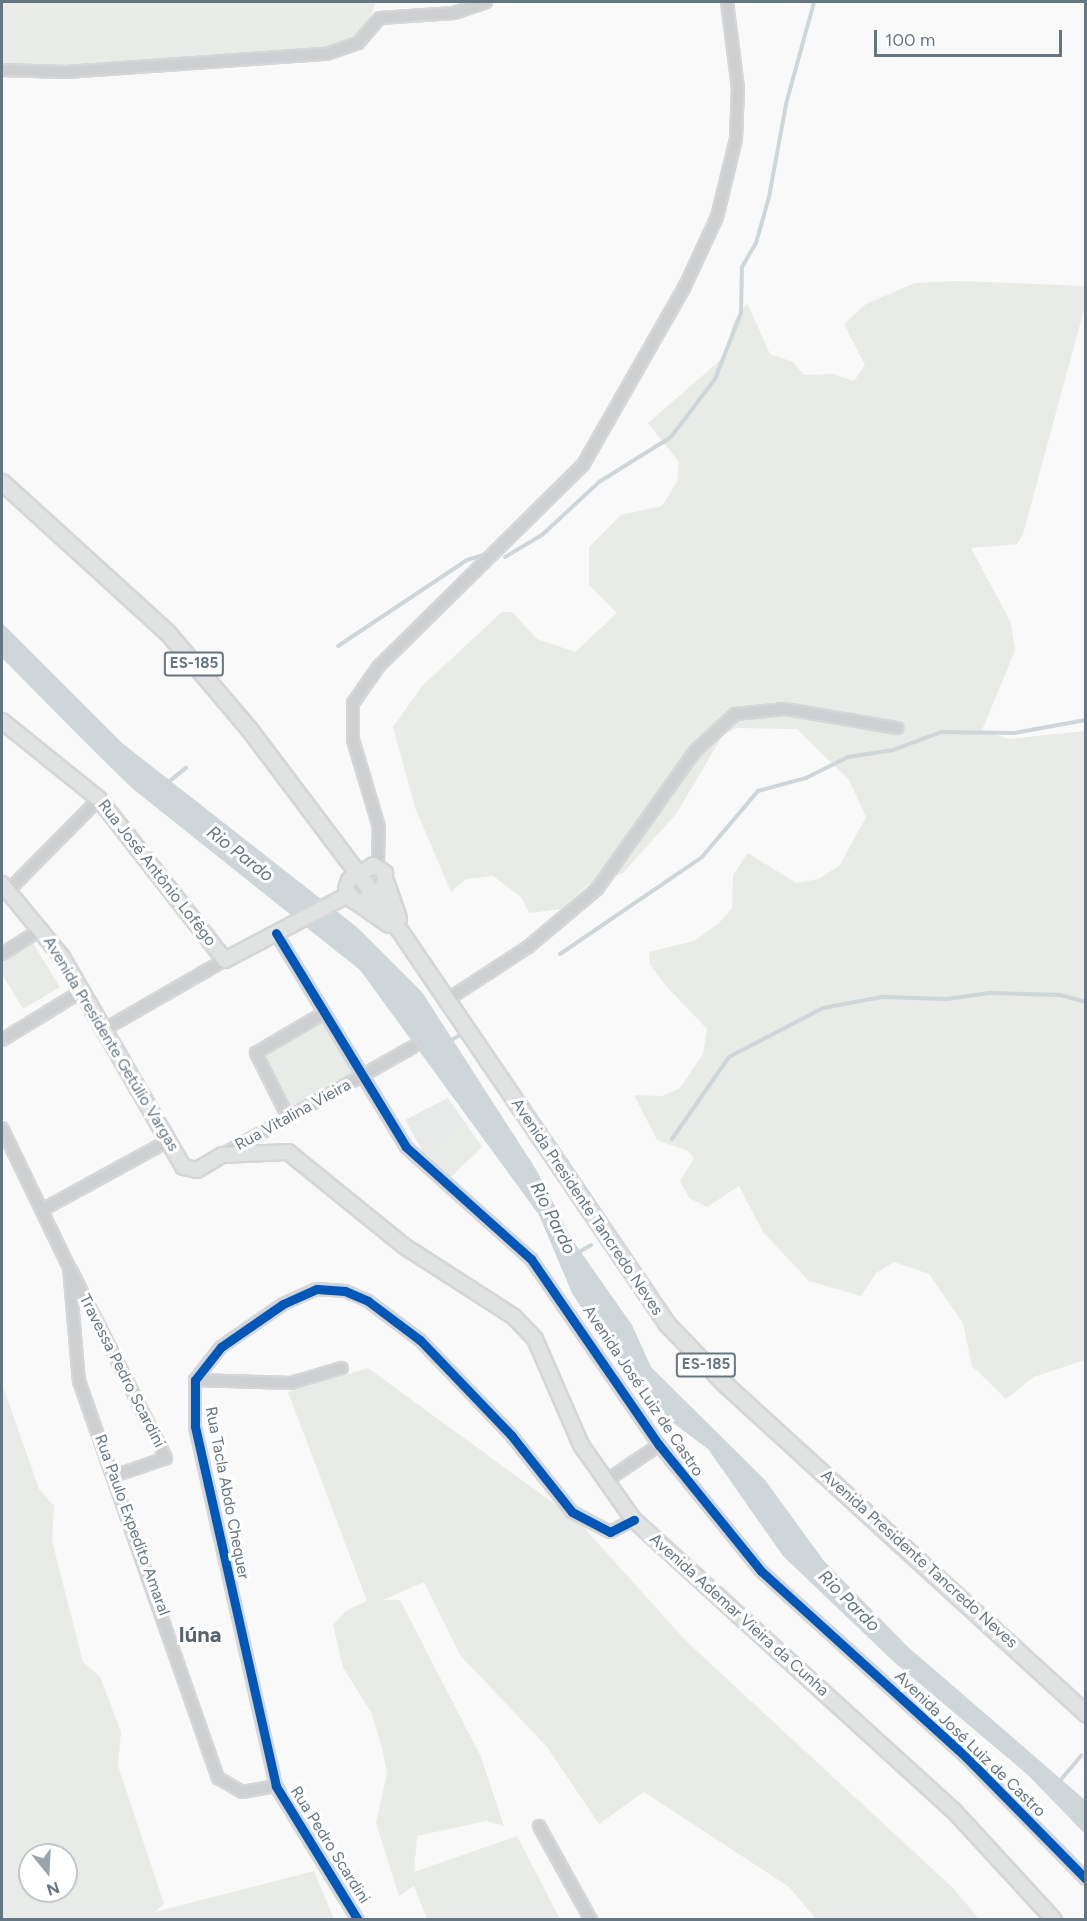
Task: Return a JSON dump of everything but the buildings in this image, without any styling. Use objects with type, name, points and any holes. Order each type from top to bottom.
[{"type":"main road","name":"ES-185","points":[[2,482],[167,632],[249,729],[366,885]]},
{"type":"main road","points":[[386,883],[409,945]]},
{"type":"main road","name":"Avenida Presidente Tancredo Neves","points":[[366,885],[447,1000],[666,1323],[725,1384],[1086,1714]]},
{"type":"main road","points":[[353,898],[409,945]]},
{"type":"street","points":[[2,70],[66,72],[326,54],[358,43],[381,18],[454,13],[486,2]]},
{"type":"street","points":[[353,898],[347,884],[386,883],[378,866],[379,827],[353,740],[353,703],[379,666],[488,564],[583,465],[686,286],[717,217],[736,139],[738,88],[727,2]]},
{"type":"street","points":[[447,1000],[528,947],[597,889],[695,751],[735,714],[785,709],[897,728]]},
{"type":"street","name":"Rua José Antônio Lofêgo","points":[[2,721],[99,799],[225,960]]},
{"type":"street","points":[[5,888],[99,799]]},
{"type":"street","points":[[105,1029],[294,923],[334,902],[353,898],[366,885],[378,866]]},
{"type":"street","name":"Avenida Presidente Getúlio Vargas","points":[[5,888],[42,929],[82,991],[186,1170],[197,1170],[222,1155]]},
{"type":"street","points":[[2,954],[42,929]]},
{"type":"street","name":"Avenida José Luiz de Castro","points":[[276,933],[416,1159],[531,1259],[557,1291],[659,1445],[761,1571],[966,1757],[1086,1879]]},
{"type":"street","points":[[2,1040],[82,991]]},
{"type":"street","points":[[288,1117],[256,1053],[324,1013]]},
{"type":"street","name":"Rua Vitalina Vieira","points":[[222,1155],[413,1047]]},
{"type":"street","name":"Rua Paulo Expedito Amaral","points":[[2,1128],[69,1267],[74,1364],[218,1778],[242,1791],[276,1786]]},
{"type":"street","points":[[42,1210],[168,1141]]},
{"type":"street","name":"Avenida Ademar Vieira da Cunha","points":[[222,1155],[288,1152],[404,1246],[514,1317],[535,1339],[581,1445],[634,1520],[953,1810],[1054,1920]]},
{"type":"street","name":"Travessa Pedro Scardini","points":[[69,1267],[166,1458],[114,1476]]},
{"type":"street","points":[[195,1380],[221,1347],[283,1304],[317,1289],[345,1291],[368,1301],[420,1340],[511,1435],[572,1512],[610,1532],[634,1520]]},
{"type":"street","points":[[195,1380],[291,1383],[342,1368]]},
{"type":"street","name":"Rua Tacla Abdo Chequer","points":[[195,1380],[195,1426],[276,1786]]},
{"type":"street","points":[[606,1480],[659,1445]]},
{"type":"street","name":"Rua Pedro Scardini","points":[[276,1786],[358,1920]]},
{"type":"street","points":[[539,1826],[591,1920]]},
{"type":"shaded area","points":[[2,2],[376,2],[359,48],[310,58],[54,77],[2,75]]},
{"type":"shaded area","points":[[959,281],[1085,286],[1085,306],[1023,534],[1017,544],[971,548],[1011,623],[1015,651],[982,730],[1009,739],[1085,731],[1085,1360],[1034,1377],[1006,1399],[972,1366],[963,1323],[929,1274],[894,1262],[876,1273],[861,1296],[809,1281],[763,1232],[739,1186],[707,1207],[689,1198],[680,1181],[694,1158],[688,1151],[657,1140],[634,1095],[662,1096],[680,1088],[703,1054],[707,1029],[668,988],[650,965],[649,952],[694,941],[719,923],[732,908],[733,875],[748,853],[796,883],[819,879],[840,865],[866,817],[849,780],[797,729],[736,728],[723,735],[676,814],[623,873],[589,884],[561,909],[529,913],[521,897],[493,876],[466,879],[451,892],[416,810],[393,727],[423,685],[502,612],[512,612],[537,639],[575,652],[617,613],[589,585],[589,547],[621,515],[662,506],[677,482],[679,462],[648,423],[724,357],[734,321],[747,303],[770,354],[793,362],[804,375],[833,374],[854,381],[865,365],[844,324],[866,304],[915,283]]},
{"type":"shaded area","points":[[32,942],[60,987],[23,1009],[2,974],[2,960]]},
{"type":"shaded area","points":[[320,1021],[354,1073],[290,1108],[260,1055]]},
{"type":"shaded area","points":[[448,1098],[482,1147],[427,1159],[405,1120]]},
{"type":"shaded area","points":[[462,1125],[482,1147],[447,1181],[427,1159]]},
{"type":"shaded area","points":[[368,1368],[578,1521],[686,1641],[953,1888],[979,1919],[816,1919],[789,1887],[644,1792],[599,1824],[547,1747],[460,1655],[424,1582],[383,1600],[400,1600],[481,1757],[504,1826],[486,1821],[417,1836],[414,1872],[517,1836],[560,1919],[427,1919],[414,1886],[399,1896],[376,1823],[387,1773],[382,1748],[372,1714],[343,1667],[333,1625],[346,1611],[367,1601],[288,1392]]},
{"type":"shaded area","points":[[2,1384],[39,1489],[54,1506],[52,1541],[83,1662],[100,1677],[121,1732],[118,1766],[164,1904],[155,1912],[314,1871],[334,1919],[2,1919]]},
{"type":"water","name":"Rio Pardo","points":[[2,623],[122,743],[358,928],[422,992],[537,1171],[571,1238],[632,1325],[651,1367],[765,1480],[824,1561],[908,1647],[1085,1800],[1085,1834],[1028,1775],[894,1662],[783,1556],[708,1449],[653,1408],[626,1377],[572,1293],[539,1215],[360,970],[133,789],[2,658]]},
{"type":"waterway","points":[[505,557],[542,535],[599,482],[671,437],[715,379],[741,313],[742,267],[756,243],[769,197],[786,104],[814,2]]},
{"type":"waterway","points":[[338,646],[467,560],[490,553]]},
{"type":"waterway","points":[[560,954],[702,857],[758,791],[806,778],[848,757],[893,750],[941,732],[1014,733],[1086,720]]},
{"type":"waterway","points":[[166,784],[186,768]]},
{"type":"waterway","points":[[672,1139],[729,1057],[823,1008],[882,997],[947,999],[990,993],[1060,995],[1086,1002]]},
{"type":"waterway","points":[[448,1042],[460,1035]]},
{"type":"waterway","name":"Rio Pardo","points":[[579,1252],[591,1245]]},
{"type":"waterway","points":[[1059,1782],[1082,1755]]},
{"type":"cycle path","points":[[276,933],[406,1147],[531,1259],[659,1445],[761,1571],[966,1757],[1086,1879]]},
{"type":"cycle path","points":[[358,1920],[276,1786],[195,1426],[195,1380],[221,1347],[283,1304],[317,1289],[345,1291],[368,1301],[420,1340],[511,1435],[572,1512],[610,1532],[634,1520]]},
{"type":"district","name":"Iúna","points":[[200,1635]]}]
